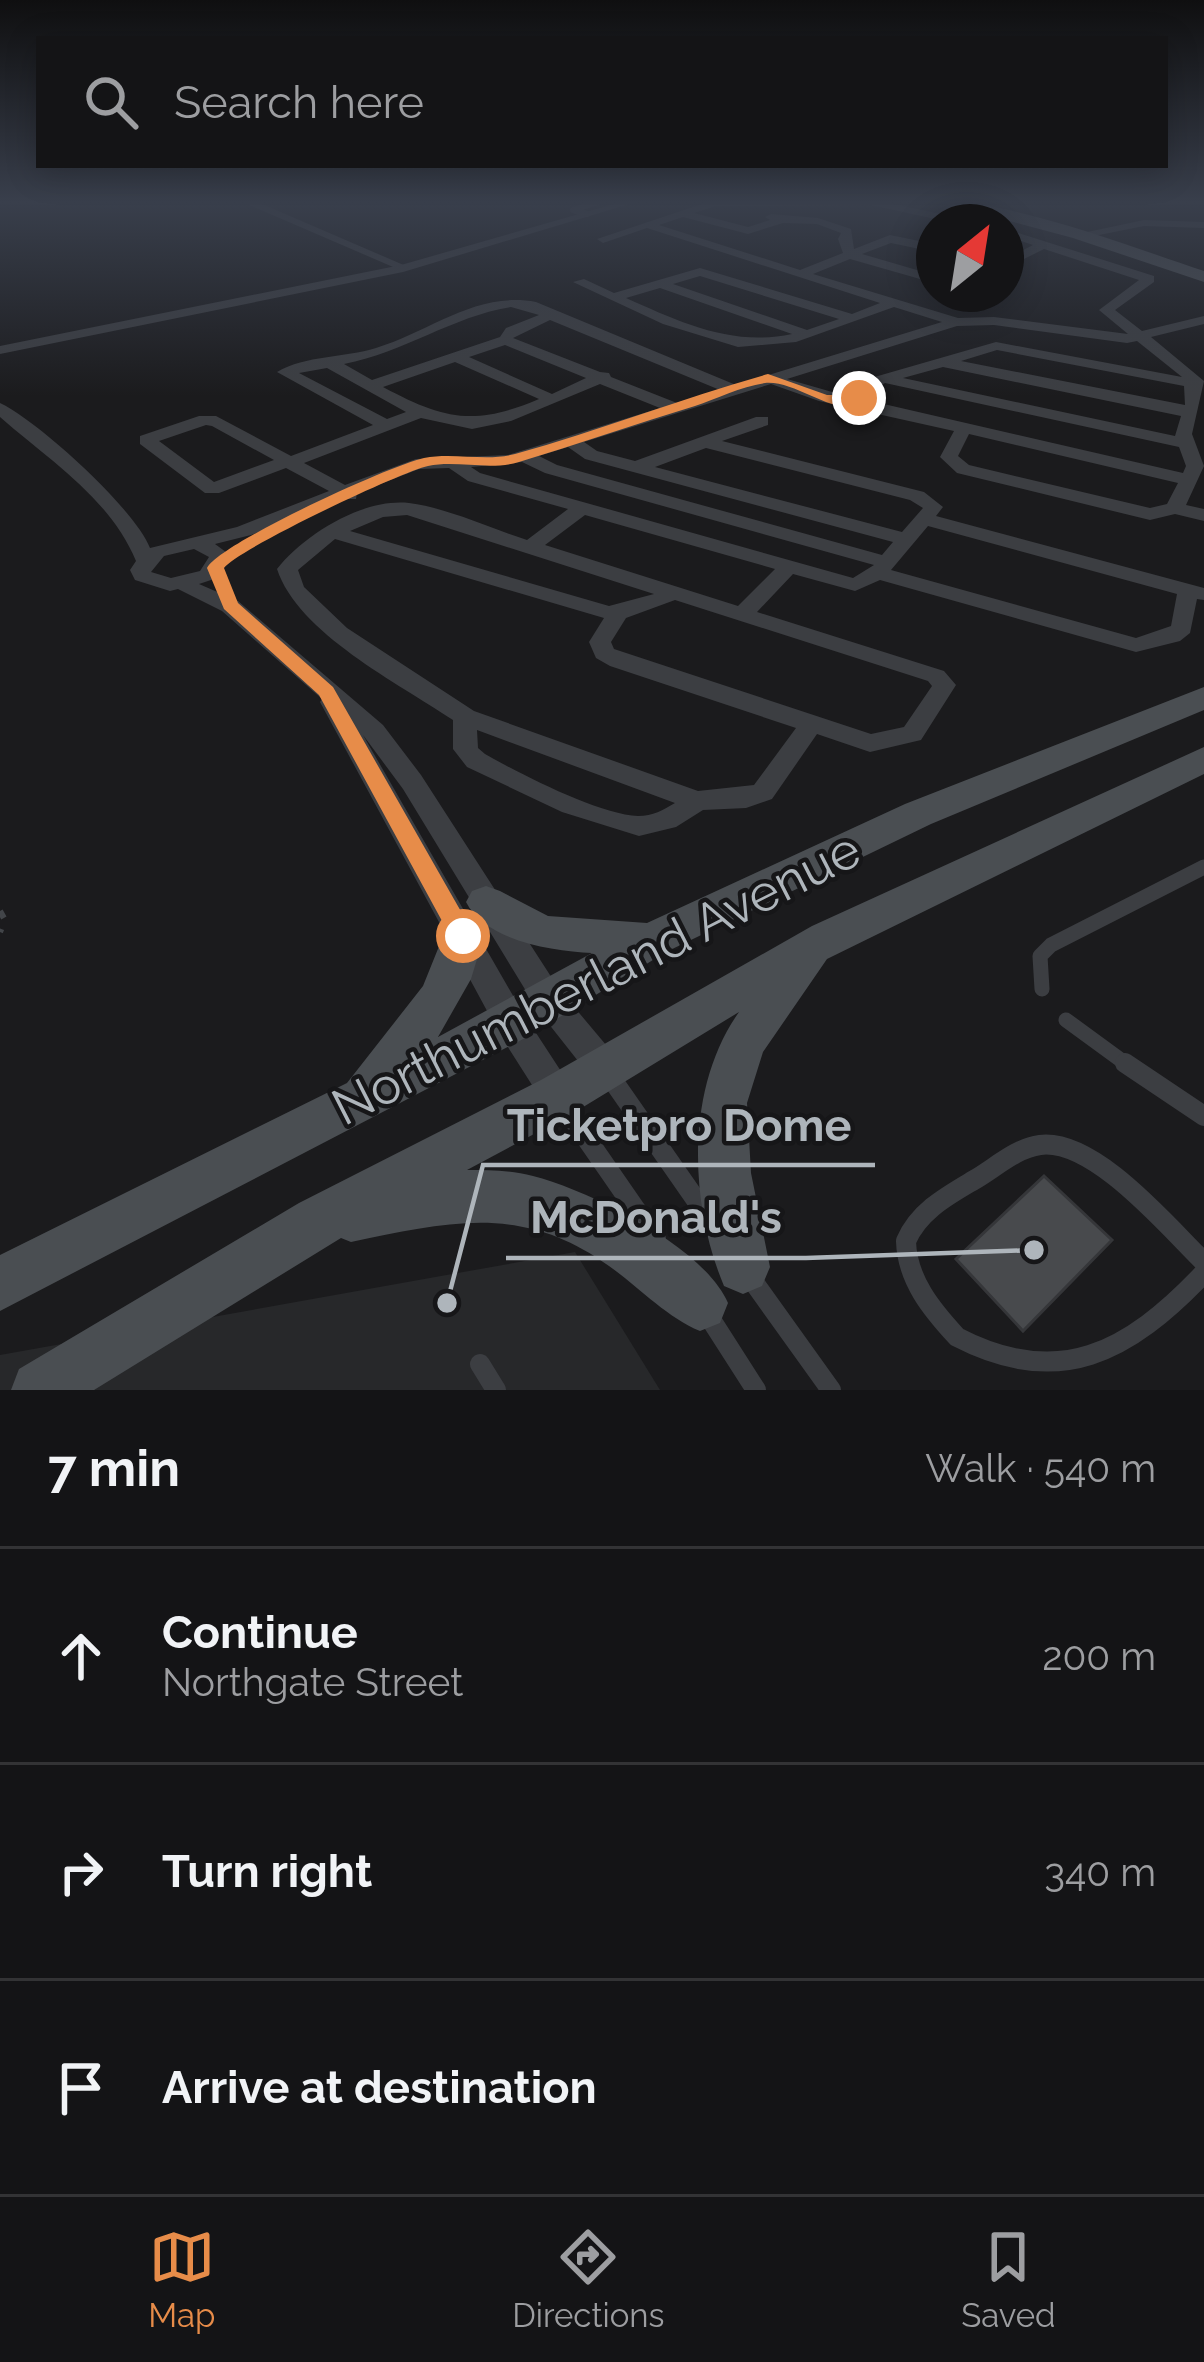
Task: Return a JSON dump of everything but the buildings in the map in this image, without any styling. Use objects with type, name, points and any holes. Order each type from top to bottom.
[{"type":"main road","points":[[1174,267],[1204,277]]},
{"type":"main road","name":"Northumberland Avenue","points":[[0,1284],[530,1012],[651,940],[918,814],[1204,698]]},
{"type":"main road","name":"Northumberland Avenue","points":[[40,1390],[318,1222],[557,1096],[827,938],[1204,759]]},
{"type":"main road","points":[[355,1102],[438,1000],[474,919],[542,933],[651,940]]},
{"type":"main road","points":[[742,1267],[722,1155],[722,1099],[734,1055],[762,1010],[827,938]]},
{"type":"main road","points":[[318,1222],[463,1196],[526,1199],[573,1213],[634,1248],[700,1303]]},
{"type":"street","points":[[0,350],[407,267]]},
{"type":"street","points":[[710,274],[732,267]]},
{"type":"street","points":[[777,267],[956,322]]},
{"type":"street","points":[[801,274],[819,267]]},
{"type":"street","points":[[1114,267],[1149,279],[1106,310],[1140,339],[1180,363],[1198,385]]},
{"type":"street","points":[[614,297],[688,273],[710,274],[850,318]]},
{"type":"street","points":[[579,282],[733,342],[758,344],[916,299]]},
{"type":"street","points":[[658,283],[803,333]]},
{"type":"street","points":[[386,425],[285,372],[388,350],[497,305],[531,304],[732,389]]},
{"type":"street","points":[[373,385],[505,340],[511,331],[550,315]]},
{"type":"street","points":[[557,1096],[530,1012],[326,692],[230,606],[183,584],[148,581],[140,570],[145,560],[159,550],[262,529],[416,464],[496,462],[524,456],[956,322],[994,321],[1140,339],[1204,320]]},
{"type":"street","points":[[505,340],[677,409]]},
{"type":"street","points":[[863,404],[858,393],[884,378],[976,349],[1005,347],[1198,385]]},
{"type":"street","points":[[457,357],[549,398]]},
{"type":"street","points":[[326,361],[423,411],[472,424],[500,418],[604,376]]},
{"type":"street","points":[[940,362],[1190,413]]},
{"type":"street","points":[[1180,363],[1204,364]]},
{"type":"street","points":[[768,378],[825,398],[1195,471]]},
{"type":"street","points":[[884,378],[1193,442]]},
{"type":"street","points":[[1175,508],[1195,471],[1193,442],[1183,434],[1198,385]]},
{"type":"street","points":[[0,408],[123,517],[139,540],[145,560]]},
{"type":"street","points":[[375,509],[353,490],[287,463],[210,420],[146,440],[212,489],[287,463],[423,411]]},
{"type":"street","points":[[637,466],[762,421]]},
{"type":"street","points":[[964,428],[949,457],[962,469],[1150,514],[1175,508],[1204,515]]},
{"type":"street","points":[[572,442],[581,452],[908,540]]},
{"type":"street","points":[[456,460],[457,468],[468,475],[855,585],[882,568],[934,507],[916,496],[704,442]]},
{"type":"street","points":[[524,456],[551,470],[1136,645],[1172,636],[1182,628],[1196,593],[925,519]]},
{"type":"street","points":[[531,546],[582,508]]},
{"type":"street","points":[[618,613],[600,643],[604,653],[618,661],[870,742],[912,734],[944,685],[923,671],[409,509],[375,509],[290,565],[294,589],[339,633],[465,717],[698,801],[746,798],[763,792],[810,726]]},
{"type":"street","points":[[123,517],[216,549],[230,606]]},
{"type":"street","points":[[183,584],[262,529]]},
{"type":"street","points":[[336,533],[585,608],[618,613],[673,594]]},
{"type":"street","points":[[741,616],[787,568]]},
{"type":"street","points":[[465,717],[464,749],[471,759],[628,825],[666,823],[698,801]]},
{"type":"street","points":[[474,919],[530,1012],[605,1069]]},
{"type":"lane","points":[[1042,989],[1040,956],[1051,945],[1204,867]]},
{"type":"lane","points":[[1066,1020],[1187,1109],[1204,1116]]},
{"type":"lane","points":[[605,1069],[831,1390]]},
{"type":"lane","points":[[557,1096],[756,1390]]},
{"type":"lane","points":[[1004,1375],[958,1340],[935,1312],[909,1273],[906,1241],[926,1213],[1022,1149],[1044,1143],[1082,1156],[1204,1262]]},
{"type":"lane","points":[[1098,1374],[1204,1273]]},
{"type":"lane","points":[[480,1364],[496,1390]]},
{"type":"path","points":[[0,911],[5,920],[0,932]]},
{"type":"shaded area","points":[[575,1252],[660,1390],[0,1390],[0,1355]]},
{"type":"place","name":"McDonald's","points":[[1034,1250]]},
{"type":"place","name":"Ticketpro Dome","points":[[447,1303]]},
{"type":"route","points":[[463,936],[326,692],[230,606],[216,568],[220,559],[237,546],[318,512],[368,483],[427,461],[509,460],[768,378],[847,403],[863,404],[859,398]]}]
